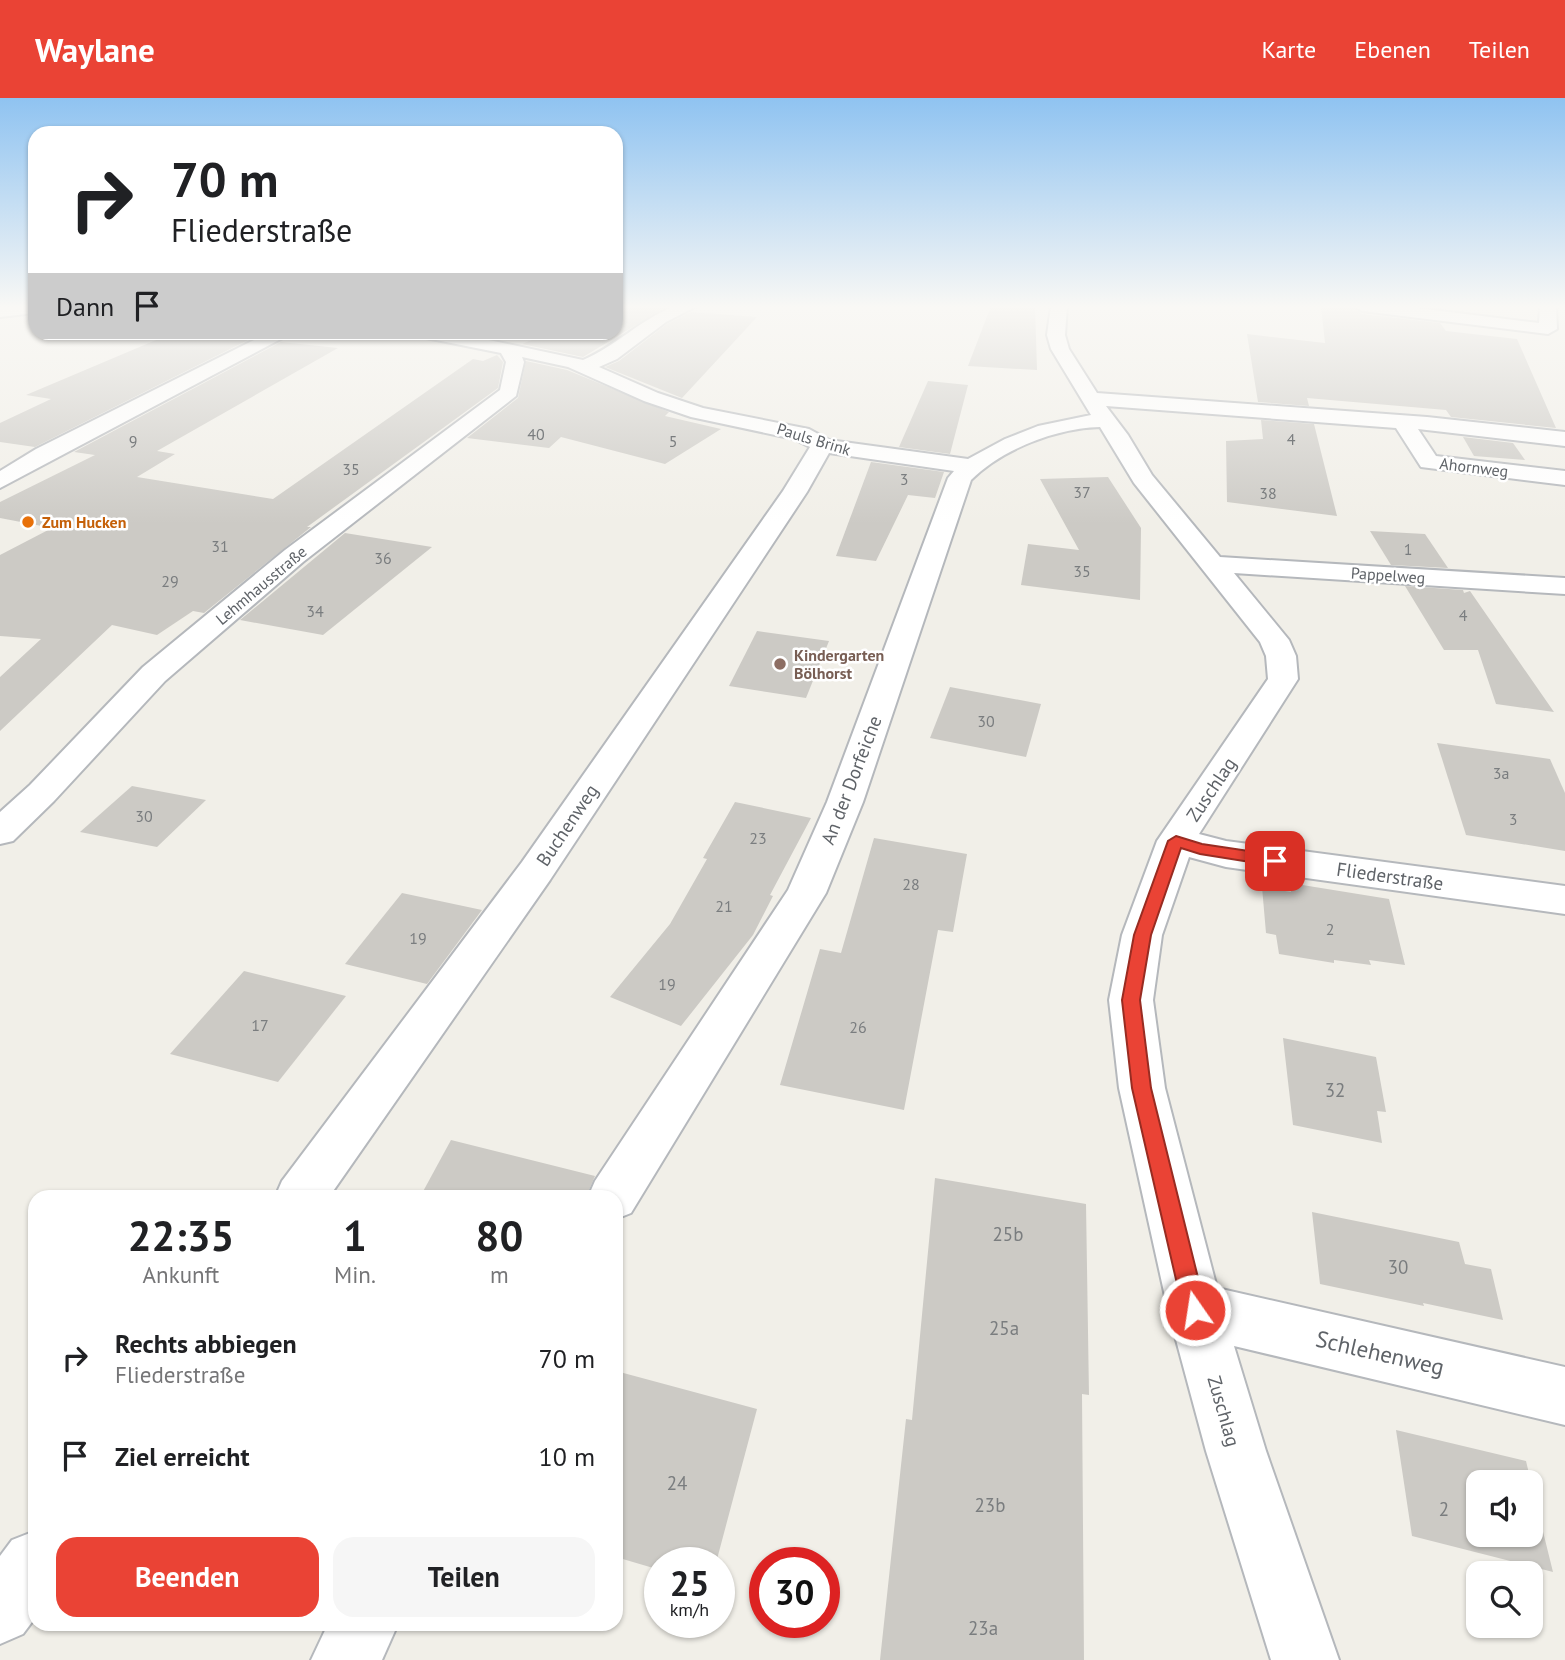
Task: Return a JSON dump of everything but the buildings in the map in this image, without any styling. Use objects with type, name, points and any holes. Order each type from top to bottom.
[{"type":"street","points":[[0,481],[56,447],[192,379]]},
{"type":"street","name":"Lehmhausstraße","points":[[0,832],[42,793],[154,674],[294,556],[509,392],[512,379]]},
{"type":"street","name":"Pauls Brink","points":[[612,379],[686,409],[801,434],[822,445],[853,452],[969,466]]},
{"type":"street","name":"Zuschlag","points":[[1079,379],[1142,478],[1274,640],[1281,656],[1283,679],[1176,841],[1142,935],[1131,1000],[1142,1088],[1195,1310],[1236,1451],[1305,1660]]},
{"type":"street","name":"Ahornweg","points":[[1098,410],[1427,423],[1565,439]]},
{"type":"street","points":[[969,466],[1098,410]]},
{"type":"street","name":"Ahornweg","points":[[1403,422],[1429,461],[1565,478]]},
{"type":"street","name":"Buchenweg","points":[[305,1190],[536,871],[795,492],[822,445]]},
{"type":"street","name":"An der Dorfeiche","points":[[617,1190],[806,894],[845,802],[960,478],[969,466]]},
{"type":"street","name":"Pappelweg","points":[[1212,564],[1565,586]]},
{"type":"street","name":"Fliederstraße","points":[[1176,841],[1226,854],[1565,900]]},
{"type":"street","name":"Schlehenweg","points":[[1195,1310],[1565,1396]]},
{"type":"street","points":[[0,1611],[28,1573]]},
{"type":"street","points":[[345,1660],[361,1631]]},
{"type":"place","name":"Zum Hucken","points":[[28,522]]},
{"type":"place","name":"Kindergarten Bölhorst","points":[[780,664]]},
{"type":"route","points":[[1195,1310],[1142,1088],[1131,1000],[1142,935],[1176,841],[1200,849],[1275,861]]}]
